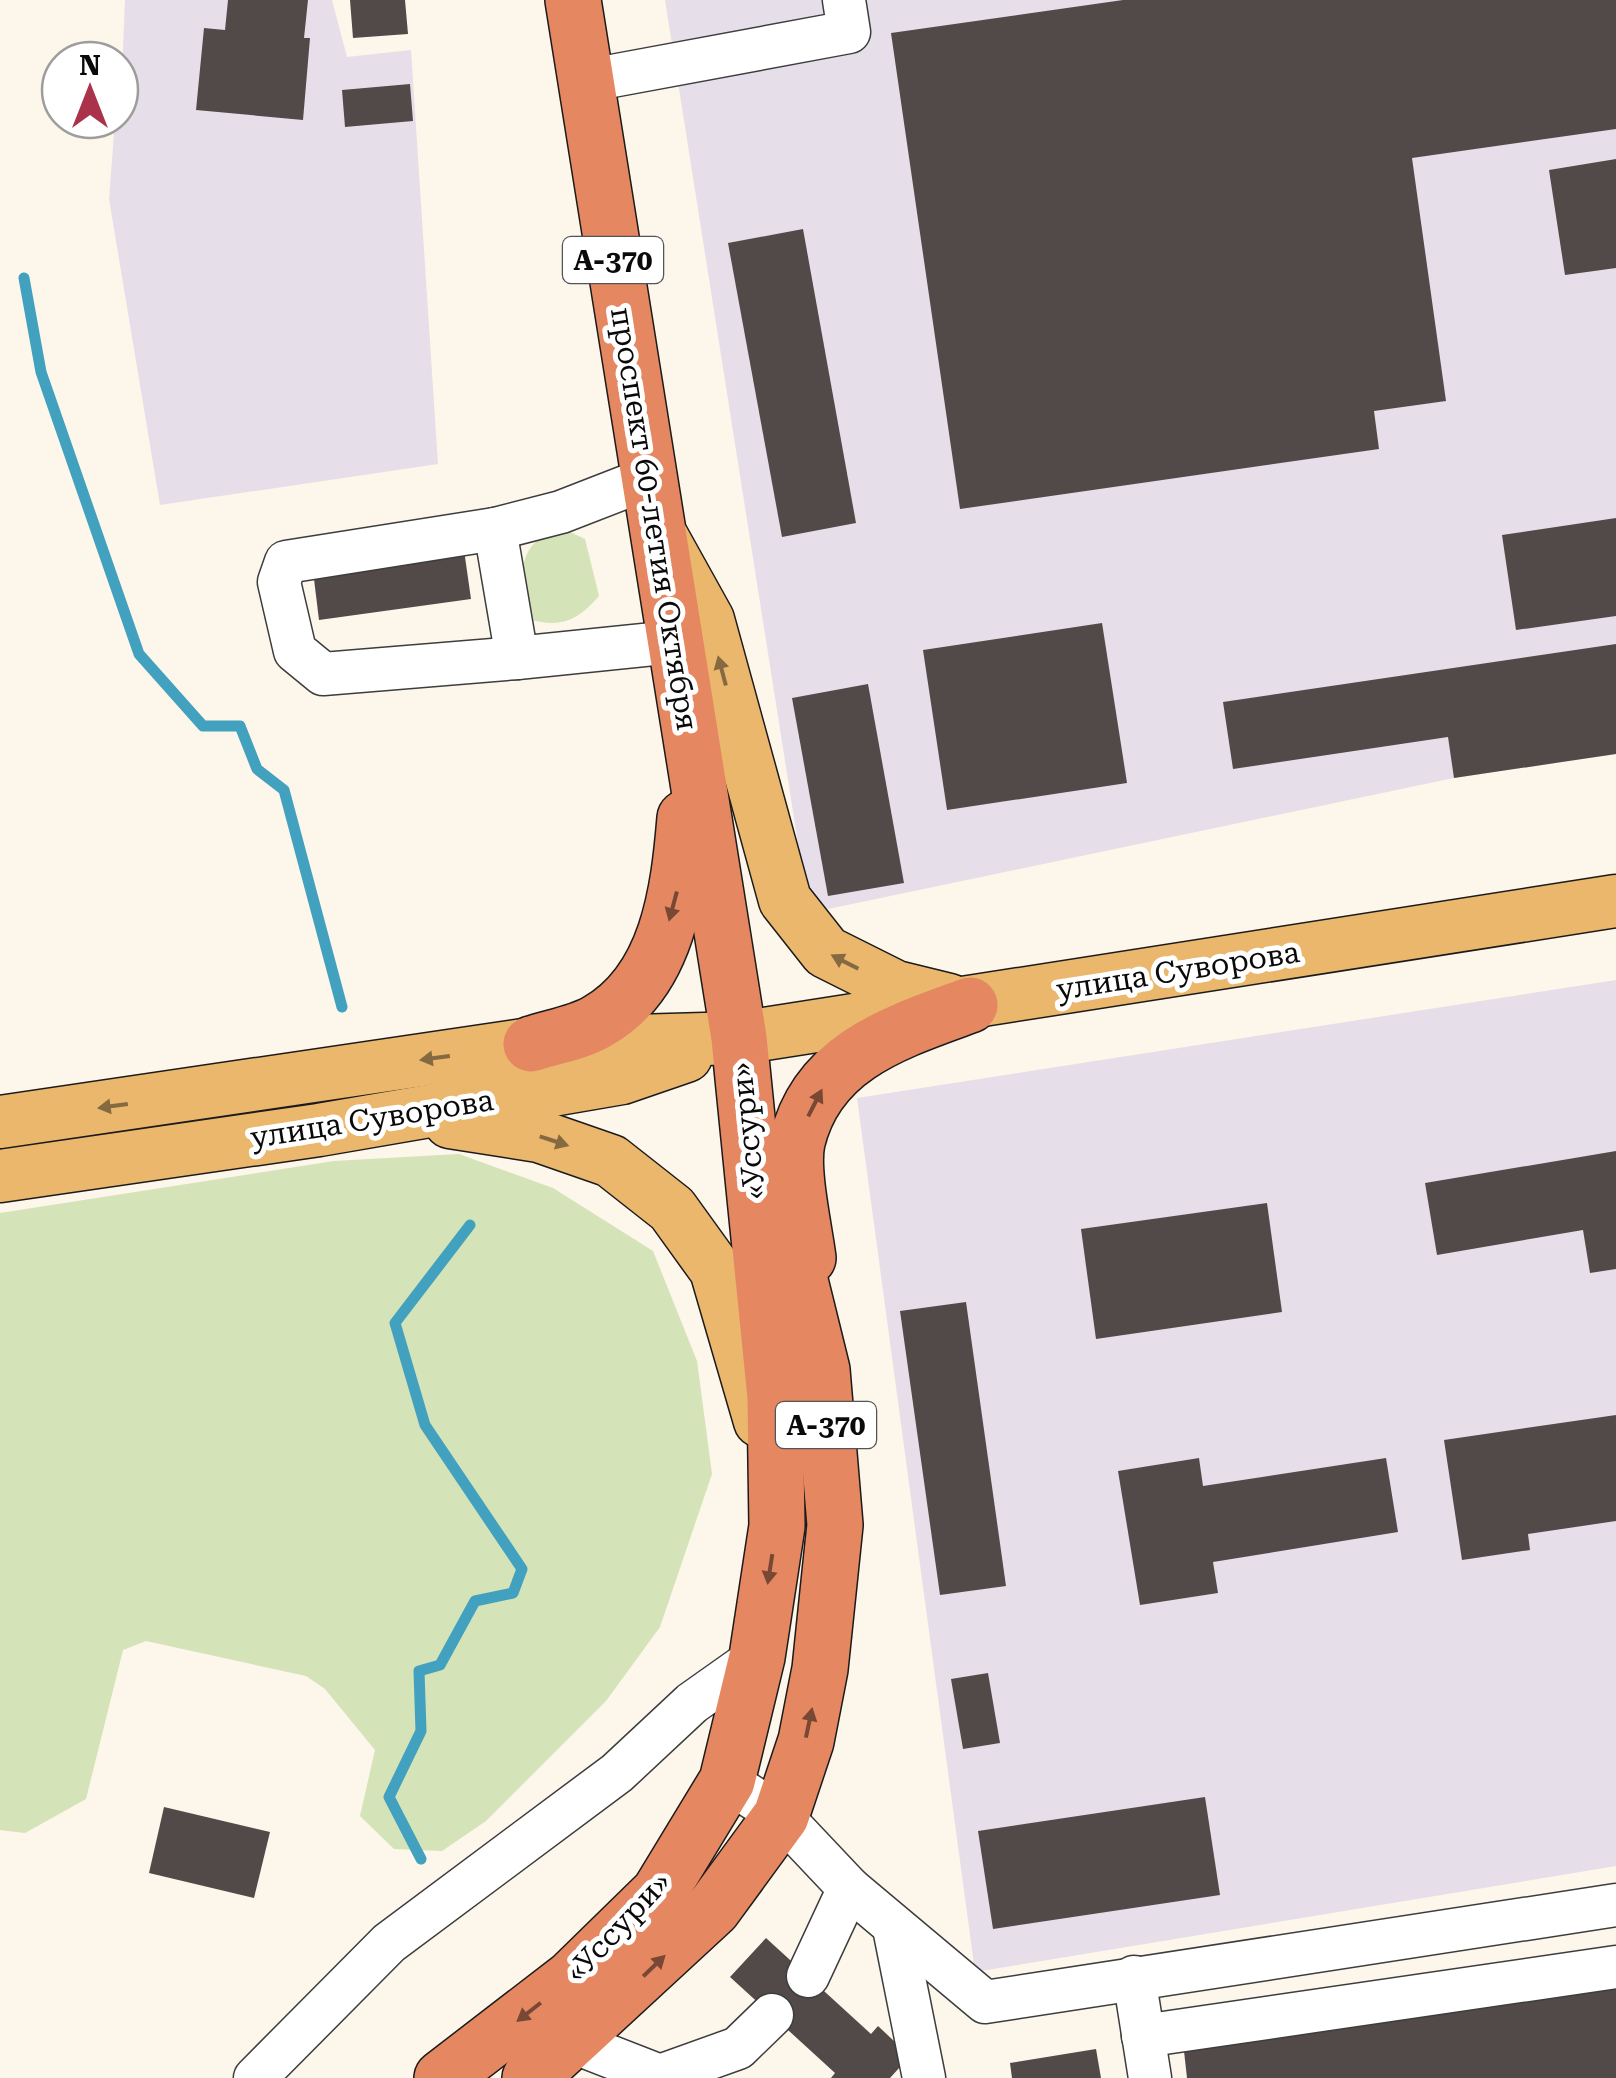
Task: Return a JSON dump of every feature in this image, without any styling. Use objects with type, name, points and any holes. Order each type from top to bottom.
[{"type":"highway","name":"проспект 60-летия Октября","points":[[573,0],[739,1038]]},
{"type":"highway","points":[[531,1044],[596,1023],[634,994],[663,940],[680,880],[690,740]]},
{"type":"highway","points":[[822,1370],[796,1144],[815,1096],[846,1059],[890,1034],[970,1005]]},
{"type":"highway","name":"«Уссури»","points":[[530,2078],[712,1909],[780,1816],[806,1741],[820,1668],[835,1525],[822,1370],[739,1038]]},
{"type":"highway","name":"«Уссури»","points":[[442,2078],[572,1978],[659,1893],[727,1782],[757,1656],[777,1526],[774,1397],[739,1038]]},
{"type":"main road","points":[[650,499],[708,620],[784,900],[826,952],[896,988],[970,1005]]},
{"type":"main road","name":"улица Суворова","points":[[0,1122],[531,1044],[739,1038],[970,1005],[1616,901]]},
{"type":"main road","name":"улица Суворова","points":[[0,1176],[319,1130],[622,1078],[739,1038]]},
{"type":"main road","points":[[319,1130],[456,1121],[539,1136],[612,1161],[672,1208],[716,1270],[740,1338],[774,1472]]},
{"type":"lane","points":[[585,81],[848,32],[844,0]]},
{"type":"lane","points":[[650,499],[560,512],[495,529],[286,562],[279,582],[295,651],[324,674],[673,642]]},
{"type":"lane","points":[[495,529],[517,658]]},
{"type":"lane","points":[[255,2078],[390,1943],[618,1773],[692,1702],[757,1656]]},
{"type":"lane","points":[[727,1782],[780,1816],[894,1928],[985,2002],[1616,1905]]},
{"type":"lane","points":[[808,1976],[850,1888]]},
{"type":"lane","points":[[894,1928],[924,2078]]},
{"type":"lane","points":[[1143,2036],[1616,1967]]},
{"type":"lane","points":[[1134,1977],[1150,2078]]},
{"type":"lane","points":[[570,2041],[660,2076],[738,2048],[772,2015]]},
{"type":"shaded area","points":[[125,0],[332,0],[347,57],[411,50],[438,464],[160,505],[109,199],[113,140],[140,140],[140,40],[123,40]]},
{"type":"shaded area","points":[[665,0],[1616,0],[1616,754],[1454,778],[809,913]]},
{"type":"shaded area","points":[[1616,980],[1616,1866],[975,1972],[857,1098]]},
{"type":"green space","points":[[566,530],[585,539],[599,596],[583,612],[566,621],[548,623],[526,618],[522,575],[529,550],[549,534]]},
{"type":"green space","points":[[459,1154],[553,1188],[653,1251],[697,1361],[712,1474],[660,1627],[606,1701],[486,1821],[442,1851],[394,1849],[360,1816],[375,1750],[325,1689],[306,1676],[146,1641],[123,1650],[86,1799],[25,1833],[0,1830],[0,1213],[334,1161]]},
{"type":"building","points":[[228,0],[308,0],[304,38],[310,38],[303,120],[196,110],[204,28],[225,30]]},
{"type":"building","points":[[350,0],[405,0],[408,34],[353,38]]},
{"type":"building","points":[[1123,0],[1616,0],[1616,129],[1412,158],[1446,401],[1374,411],[1379,449],[960,509],[891,33]]},
{"type":"building","points":[[410,84],[413,121],[345,127],[342,90]]},
{"type":"building","points":[[1616,159],[1616,268],[1565,275],[1549,170]]},
{"type":"building","points":[[803,229],[856,523],[782,537],[728,243]]},
{"type":"building","points":[[1616,518],[1616,616],[1516,630],[1502,535]]},
{"type":"building","points":[[464,550],[471,599],[319,620],[313,571]]},
{"type":"building","points":[[1102,623],[1127,783],[947,810],[923,650]]},
{"type":"building","points":[[1616,644],[1616,754],[1454,778],[1448,737],[1233,769],[1223,702]]},
{"type":"building","points":[[868,684],[904,883],[828,896],[792,698]]},
{"type":"building","points":[[1616,1151],[1616,1269],[1590,1273],[1583,1230],[1437,1255],[1425,1183]]},
{"type":"building","points":[[1267,1203],[1282,1312],[1096,1339],[1081,1229]]},
{"type":"building","points":[[966,1302],[1006,1586],[940,1595],[900,1311]]},
{"type":"building","points":[[1616,1415],[1616,1521],[1528,1534],[1530,1550],[1462,1560],[1444,1440]]},
{"type":"building","points":[[1199,1458],[1203,1486],[1386,1458],[1398,1532],[1213,1562],[1218,1593],[1140,1605],[1118,1471]]},
{"type":"building","points":[[988,1673],[1000,1743],[963,1749],[951,1679]]},
{"type":"building","points":[[1205,1797],[1220,1895],[993,1929],[978,1831]]},
{"type":"building","points":[[164,1807],[270,1832],[254,1898],[149,1873]]},
{"type":"building","points":[[766,1938],[871,2034],[878,2026],[910,2056],[890,2078],[831,2078],[835,2073],[730,1977]]},
{"type":"building","points":[[1616,1989],[1616,2078],[1187,2078],[1184,2051]]},
{"type":"building","points":[[1096,2049],[1101,2078],[1012,2078],[1010,2063]]},
{"type":"waterway","points":[[24,278],[41,372],[139,654],[203,726],[240,726],[257,769],[284,790],[342,1007]]},
{"type":"waterway","points":[[421,1859],[389,1797],[421,1731],[419,1671],[440,1665],[475,1601],[513,1593],[522,1569],[425,1425],[395,1323],[470,1225]]}]
